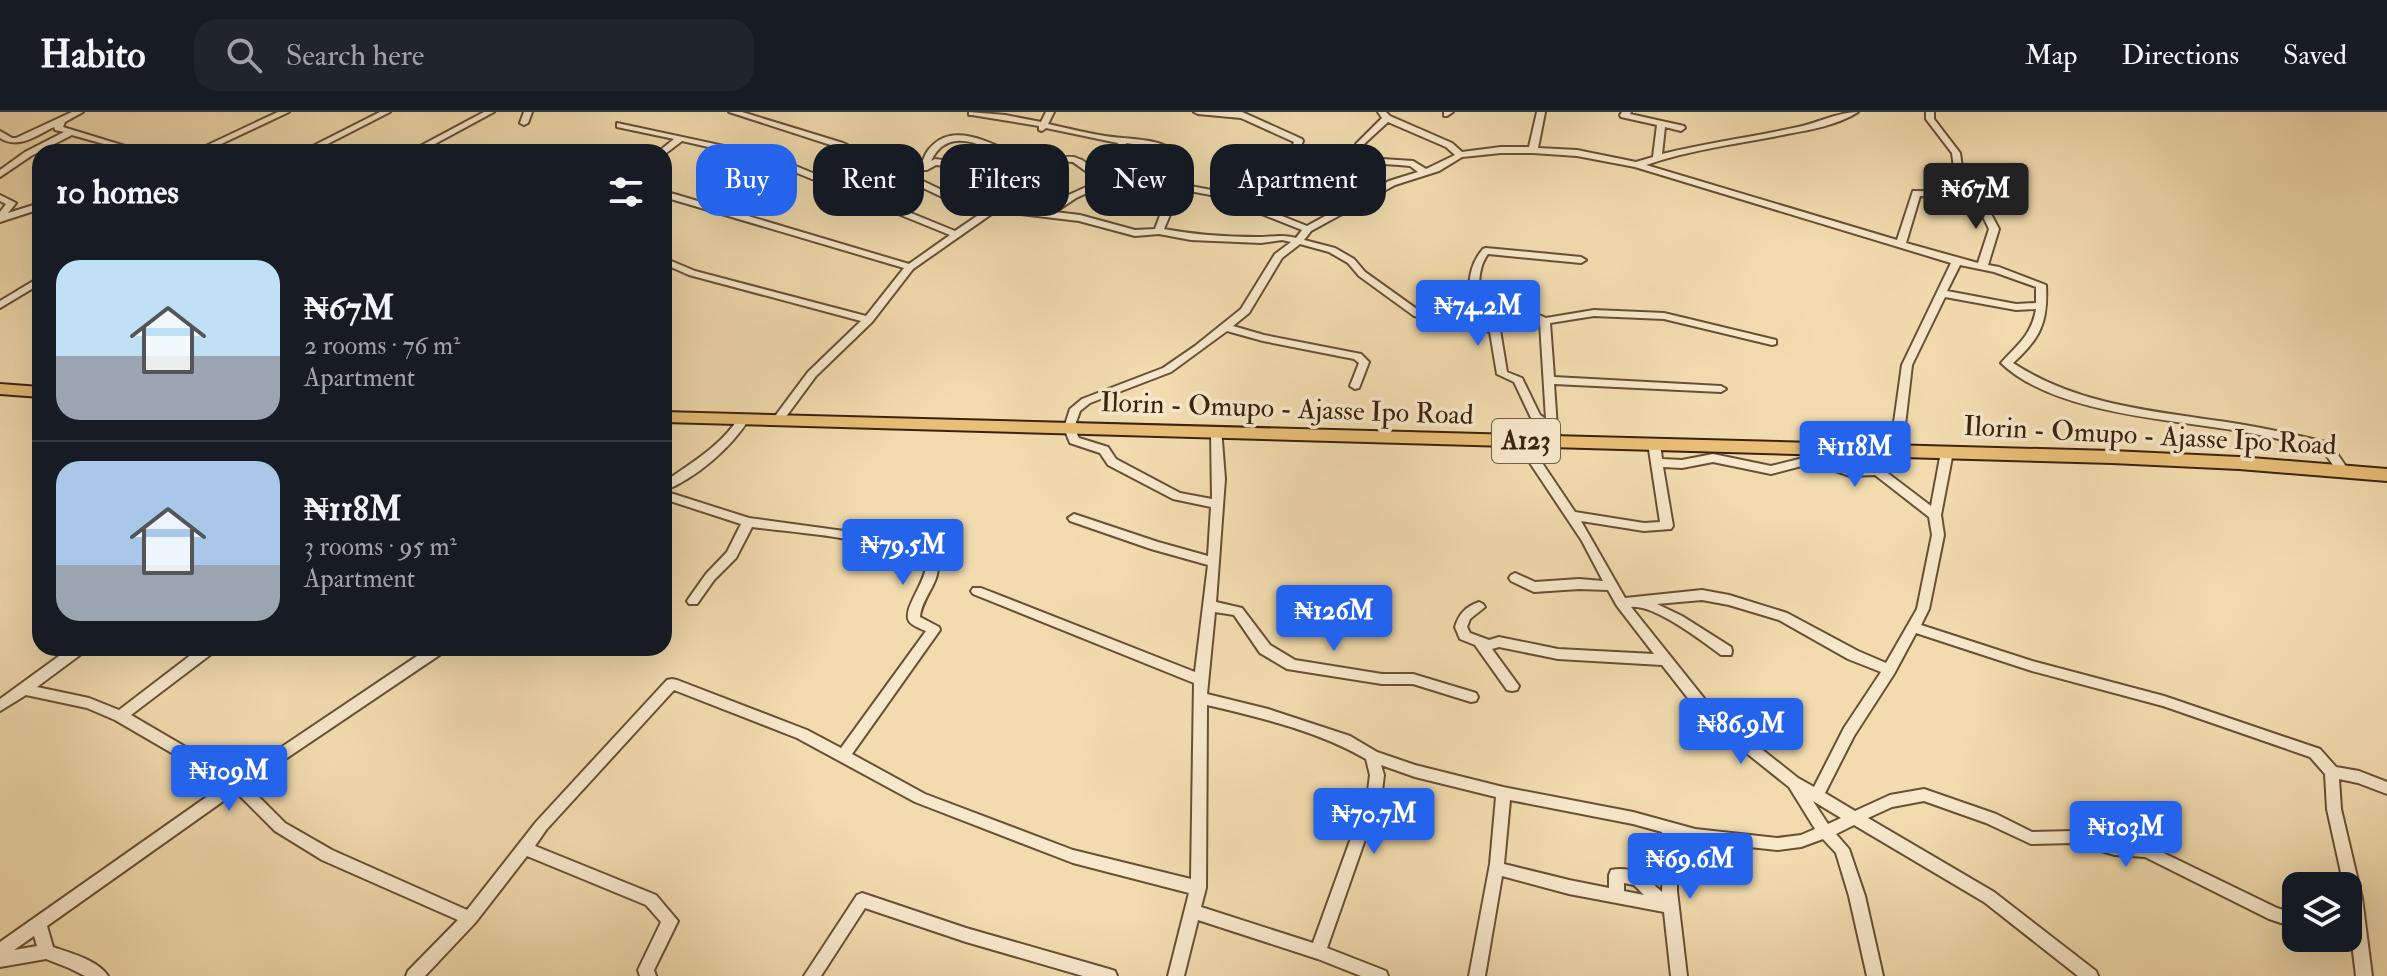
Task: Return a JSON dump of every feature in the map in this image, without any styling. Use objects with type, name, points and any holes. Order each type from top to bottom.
[{"type":"highway","points":[[0,389],[32,391]]},
{"type":"highway","name":"Ilorin - Omupo - Ajasse Ipo Road","points":[[672,417],[1522,442],[1554,434],[1813,454],[1896,451],[2142,458],[2387,475]]},
{"type":"street","points":[[0,134],[10,141],[17,141],[79,112]]},
{"type":"street","points":[[218,144],[285,112]]},
{"type":"street","points":[[321,144],[386,112]]},
{"type":"street","points":[[428,144],[490,112]]},
{"type":"street","points":[[524,123],[528,112]]},
{"type":"street","points":[[733,112],[837,144]]},
{"type":"street","points":[[1042,128],[1050,112]]},
{"type":"street","points":[[1198,112],[1237,114],[1299,141],[1298,144]]},
{"type":"street","points":[[1533,150],[1541,112]]},
{"type":"street","points":[[1627,112],[1624,115],[1681,128]]},
{"type":"street","points":[[1637,165],[1762,134],[1822,126],[1854,112]]},
{"type":"street","points":[[1930,112],[1930,119],[1956,153],[1959,175],[1977,195],[1994,229],[1982,267]]},
{"type":"street","points":[[972,113],[1013,118],[1042,128],[1161,145],[1174,153],[1165,161],[1119,157],[1123,140]]},
{"type":"street","points":[[1360,144],[1384,115],[1449,145],[1460,155]]},
{"type":"street","points":[[61,121],[58,128],[111,144]]},
{"type":"street","points":[[620,125],[792,166],[955,234]]},
{"type":"street","points":[[1657,158],[1661,125]]},
{"type":"street","points":[[48,144],[69,133]]},
{"type":"street","points":[[940,163],[925,164],[929,149],[951,136],[984,144]]},
{"type":"street","points":[[672,145],[681,138]]},
{"type":"street","points":[[1218,504],[1177,496],[1112,462],[1104,450],[1074,440],[1069,428],[1079,405],[1167,370],[1225,327],[1245,311],[1278,256],[1308,229],[1392,183],[1425,173],[1460,155],[1501,150],[1577,153],[1637,165],[2041,285],[2043,306],[2032,341],[2006,363],[2044,388],[2133,411],[2326,446],[2343,471]]},
{"type":"street","points":[[0,174],[32,152]]},
{"type":"street","points":[[1386,161],[1413,164],[1425,173]]},
{"type":"street","points":[[1194,189],[1209,191],[1256,208],[1281,222],[1308,229]]},
{"type":"street","points":[[1901,243],[1916,193],[1977,195]]},
{"type":"street","points":[[672,196],[910,267]]},
{"type":"street","points":[[0,198],[11,203],[11,208],[0,219]]},
{"type":"street","points":[[0,219],[32,209]]},
{"type":"street","points":[[778,419],[812,374],[868,320],[910,267],[982,216]]},
{"type":"street","points":[[1058,216],[1080,218],[1123,232],[1159,231],[1191,237],[1261,240],[1282,237],[1332,250],[1351,261],[1362,274],[1418,314],[1495,330],[1502,374],[1518,380],[1536,417],[1554,434]]},
{"type":"street","points":[[1159,231],[1165,216]]},
{"type":"street","points":[[1261,240],[1278,256]]},
{"type":"street","points":[[1581,260],[1486,251],[1478,259],[1474,295],[1479,300],[1507,305],[1545,321],[1594,313],[1664,316],[1772,342]]},
{"type":"street","points":[[1896,451],[1907,365],[1957,261]]},
{"type":"street","points":[[672,264],[692,273],[868,320]]},
{"type":"street","points":[[0,305],[32,285]]},
{"type":"street","points":[[1941,293],[2016,307],[2043,306]]},
{"type":"street","points":[[1479,300],[1476,313],[1482,328]]},
{"type":"street","points":[[1545,321],[1554,434]]},
{"type":"street","points":[[1225,327],[1263,338],[1357,356],[1364,362],[1355,386]]},
{"type":"street","points":[[1548,380],[1721,389]]},
{"type":"street","points":[[672,482],[724,446],[744,419]]},
{"type":"street","points":[[1176,976],[1198,888],[1201,680],[1218,504],[1217,431]]},
{"type":"street","points":[[1522,442],[1570,515],[1621,603],[1710,716],[1793,782],[1921,854],[1989,897],[2090,976]]},
{"type":"street","points":[[1570,515],[1644,527],[1667,526],[1654,443]]},
{"type":"street","points":[[1817,795],[1849,732],[1923,609],[1938,535],[1935,515],[1947,452]]},
{"type":"street","points":[[1657,463],[1682,464],[1713,458],[1771,470],[1813,454],[1850,472],[1877,471],[1935,515]]},
{"type":"street","points":[[672,498],[748,522],[896,547],[924,555],[932,562],[933,573],[913,611],[914,619],[934,630],[844,755]]},
{"type":"street","points":[[1074,518],[1155,546],[1214,562]]},
{"type":"street","points":[[693,601],[696,593],[732,555],[748,522]]},
{"type":"street","points":[[1515,578],[1534,587],[1579,584],[1612,586]]},
{"type":"street","points":[[977,591],[1201,680]]},
{"type":"street","points":[[1621,603],[1702,595],[1729,600],[1783,616],[1853,655],[1889,670]]},
{"type":"street","points":[[1638,601],[1678,619],[1726,651]]},
{"type":"street","points":[[1209,606],[1238,611],[1265,649],[1292,665],[1382,679],[1413,679],[1471,697]]},
{"type":"street","points":[[1479,607],[1465,616],[1461,627],[1465,636],[1480,643],[1499,642],[1558,654],[1663,660]]},
{"type":"street","points":[[1913,627],[2032,666],[2195,711],[2315,753],[2332,772],[2359,777],[2387,788]]},
{"type":"street","points":[[1480,643],[1512,686]]},
{"type":"street","points":[[0,706],[68,656]]},
{"type":"street","points":[[120,716],[199,656]]},
{"type":"street","points":[[0,951],[237,784],[427,656]]},
{"type":"street","points":[[414,976],[470,918],[524,848],[632,723],[672,684],[802,734],[920,798],[1073,856],[1198,888]]},
{"type":"street","points":[[24,689],[89,703],[120,716],[237,784],[280,827],[327,855],[470,918]]},
{"type":"street","points":[[1201,698],[1268,714],[1345,740],[1372,756],[1415,771],[1724,840],[1777,844],[1801,841],[1890,801],[1924,795],[1991,818],[2031,838],[2073,837],[2115,849],[2147,851],[2282,917]]},
{"type":"street","points":[[1318,952],[1375,791],[1377,775],[1372,756]]},
{"type":"street","points":[[2332,772],[2334,809],[2348,872]]},
{"type":"street","points":[[1793,782],[1825,832],[1842,849],[1857,896],[1875,976]]},
{"type":"street","points":[[1477,976],[1496,868],[1503,793]]},
{"type":"street","points":[[1669,830],[1673,863],[1668,906],[1679,956],[1679,976]]},
{"type":"street","points":[[524,848],[651,900],[662,909],[670,921],[646,970],[648,976]]},
{"type":"street","points":[[1496,868],[1668,906]]},
{"type":"street","points":[[812,976],[862,900],[966,935],[1109,976]]},
{"type":"street","points":[[1193,911],[1380,976]]},
{"type":"street","points":[[39,924],[46,952]]},
{"type":"street","points":[[0,960],[46,952],[100,976]]},
{"type":"street","points":[[2358,952],[2364,976]]}]
